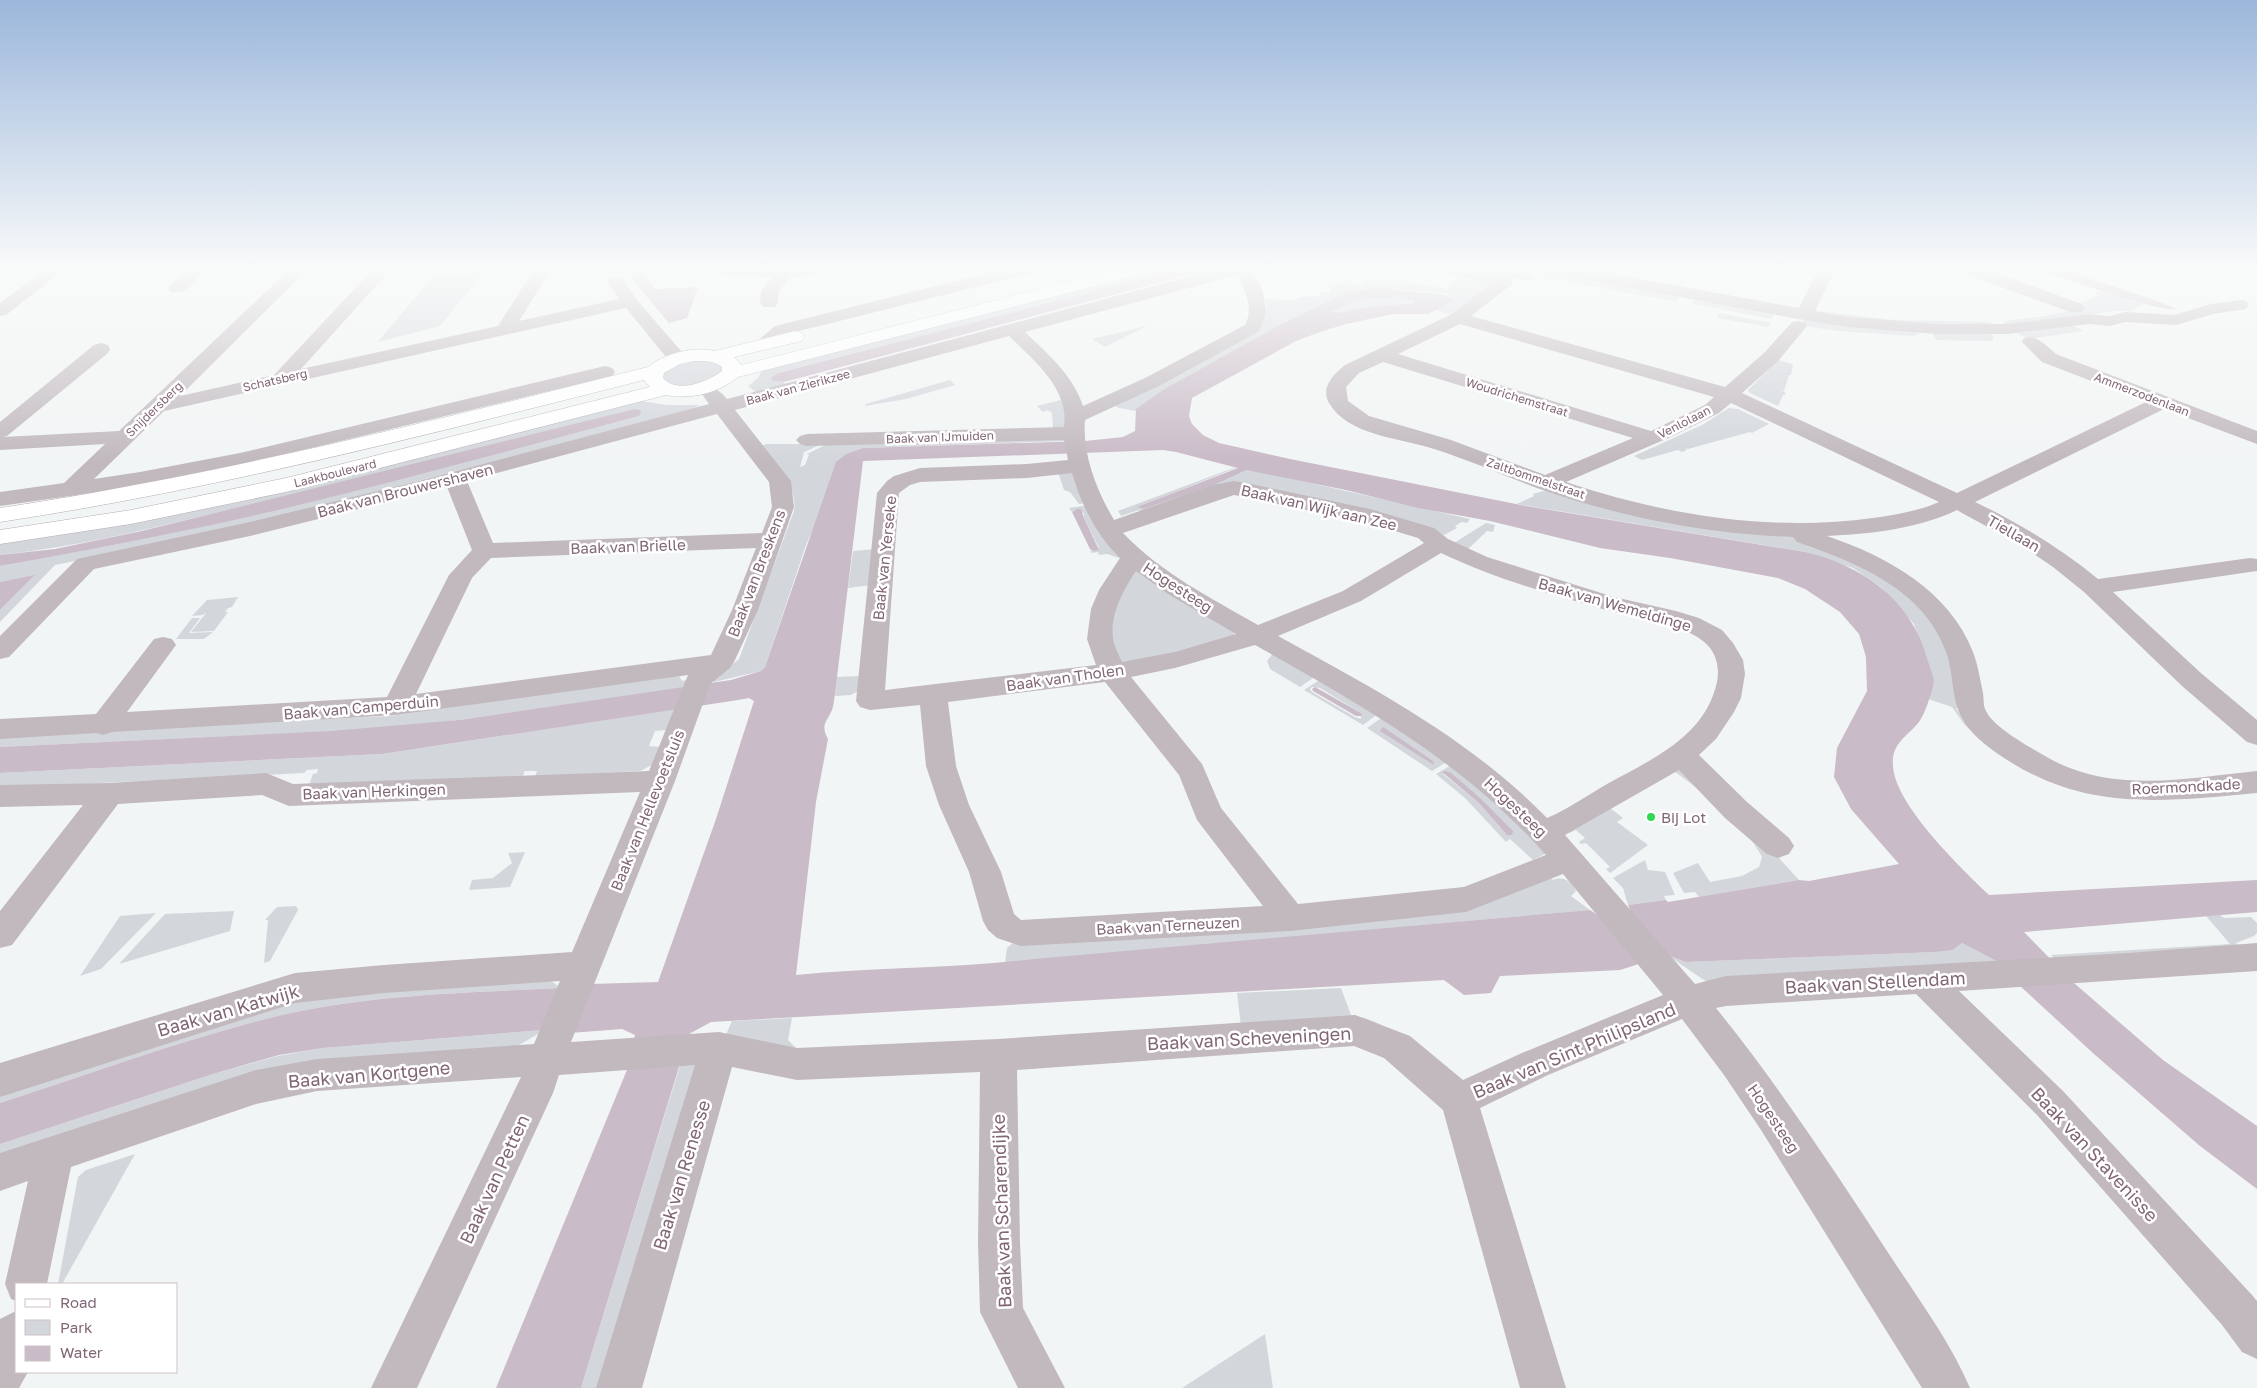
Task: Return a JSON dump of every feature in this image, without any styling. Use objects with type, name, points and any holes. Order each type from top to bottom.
[{"type":"main road","points":[[731,373],[897,331]]},
{"type":"main road","points":[[717,356],[732,365],[731,373],[726,379],[706,388],[679,391],[661,380],[664,364],[678,359],[698,355],[717,356],[762,345]]},
{"type":"main road","name":"Laakboulevard","points":[[0,515],[53,508],[139,492],[319,455],[604,378],[661,380]]},
{"type":"main road","name":"Laakboulevard","points":[[0,537],[131,517],[286,485],[661,380]]},
{"type":"street","name":"Snijdersberg","points":[[71,490],[236,331]]},
{"type":"street","points":[[281,379],[326,331]]},
{"type":"street","name":"Schatsberg","points":[[155,407],[500,331]]},
{"type":"street","points":[[654,331],[678,359]]},
{"type":"street","points":[[762,345],[780,331]]},
{"type":"street","name":"Baak van Zierikzee","points":[[722,407],[1010,331]]},
{"type":"street","name":"Hogesteeg","points":[[1014,331],[1061,380],[1069,395],[1077,442],[1094,502],[1109,530],[1133,557],[1204,604],[1400,718],[1443,746],[1496,786],[1569,859],[1689,1000],[1726,1048],[1795,1148],[1941,1383]]},
{"type":"street","points":[[1077,442],[1152,382],[1247,331]]},
{"type":"street","name":"Zaltbommelstraat","points":[[1431,331],[1352,369],[1339,379],[1335,389],[1344,409],[1357,418],[1374,425],[1430,440],[1545,483],[1649,513],[1715,524],[1785,530],[1823,530],[1868,527],[1908,520],[1958,502],[2163,402]]},
{"type":"street","name":"Tiellaan","points":[[1503,331],[1730,395],[1958,502],[2027,539],[2062,562],[2092,587],[2192,680],[2257,735]]},
{"type":"street","name":"Venlolaan","points":[[1545,483],[1653,438],[1712,409],[1771,357],[1792,331]]},
{"type":"street","points":[[1897,331],[1974,343],[2031,342],[2095,334],[2101,331]]},
{"type":"street","points":[[1920,335],[1970,331]]},
{"type":"street","name":"Ammerzodenlaan","points":[[2031,342],[2049,358],[2257,438]]},
{"type":"street","points":[[0,432],[101,349]]},
{"type":"street","name":"Woudrichemstraat","points":[[1381,355],[1653,438]]},
{"type":"street","name":"Laakboulevard","points":[[0,499],[140,479],[240,460],[574,380],[604,378]]},
{"type":"street","name":"Baak van Breskens","points":[[706,388],[780,482],[783,507],[745,610],[721,662]]},
{"type":"street","name":"Baak van Brouwershaven","points":[[0,651],[86,564],[250,529],[455,478],[722,407]]},
{"type":"street","points":[[0,444],[125,437]]},
{"type":"street","name":"Baak van IJmuiden","points":[[807,440],[1077,442]]},
{"type":"street","points":[[749,442],[772,441]]},
{"type":"street","name":"Baak van Yerseke","points":[[870,701],[888,493],[898,482],[908,477],[920,475],[1027,471],[1077,442]]},
{"type":"street","points":[[396,706],[461,575],[484,551],[455,478]]},
{"type":"street","name":"Baak van Wijk aan Zee","points":[[1109,530],[1221,490],[1234,488],[1370,516],[1426,533],[1440,544]]},
{"type":"street","name":"Roermondkade","points":[[1785,530],[1850,551],[1882,567],[1921,596],[1934,611],[1955,642],[1965,669],[1972,711],[1979,721],[2004,744],[2035,764],[2079,782],[2116,789],[2146,791],[2257,782]]},
{"type":"street","name":"Baak van Brielle","points":[[484,551],[772,540]]},
{"type":"street","name":"Baak van Tholen","points":[[870,701],[933,695],[1112,672],[1175,660],[1257,635],[1356,594],[1440,544]]},
{"type":"street","name":"Baak van Wemeldinge","points":[[1440,544],[1478,562],[1528,579],[1608,603],[1667,616],[1690,624],[1713,636],[1730,660],[1732,674],[1726,698],[1706,732],[1682,755],[1562,824],[1544,832]]},
{"type":"street","points":[[1133,557],[1111,590],[1104,609],[1100,639],[1112,672],[1192,772],[1208,812],[1290,918]]},
{"type":"street","points":[[2092,587],[2255,561]]},
{"type":"street","points":[[103,724],[162,645]]},
{"type":"street","name":"Baak van Hellevoetsluis","points":[[578,979],[660,781],[698,680],[721,662]]},
{"type":"street","name":"Baak van Camperduin","points":[[0,729],[396,706],[721,662]]},
{"type":"street","name":"Baak van Terneuzen","points":[[933,695],[936,732],[943,774],[954,805],[985,872],[1000,920],[1009,929],[1021,933],[1290,918],[1466,899],[1569,859]]},
{"type":"street","points":[[1682,755],[1736,810],[1778,846]]},
{"type":"street","name":"Baak van Herkingen","points":[[0,796],[109,794],[266,784],[289,795],[660,781]]},
{"type":"street","points":[[0,935],[109,794]]},
{"type":"street","name":"Baak van Stellendam","points":[[1689,1000],[1726,991],[2128,967],[2257,957]]},
{"type":"street","name":"Baak van Katwijk","points":[[0,1080],[295,988],[384,979],[578,979]]},
{"type":"street","name":"Baak van Petten","points":[[394,1388],[534,1093],[578,979]]},
{"type":"street","name":"Baak van Stavenisse","points":[[1924,980],[2050,1103],[2237,1310],[2257,1337]]},
{"type":"street","name":"Baak van Sint Philipsland","points":[[1459,1100],[1536,1064],[1689,1000]]},
{"type":"street","name":"Baak van Scheveningen","points":[[702,1049],[797,1064],[998,1055],[1355,1030],[1397,1047],[1459,1100]]},
{"type":"street","name":"Baak van Kortgene","points":[[0,1172],[256,1087],[317,1075],[552,1043],[631,1054],[702,1049]]},
{"type":"street","name":"Baak van Renesse","points":[[619,1388],[702,1049]]},
{"type":"street","name":"Baak van Scharendijke","points":[[998,1055],[999,1243],[1002,1312],[1042,1388]]},
{"type":"street","points":[[1459,1100],[1543,1388]]},
{"type":"street","points":[[26,1283],[54,1154]]},
{"type":"street","points":[[0,1378],[11,1359],[15,1338]]},
{"type":"green space","points":[[387,331],[422,331],[378,342]]},
{"type":"green space","points":[[915,331],[941,331],[778,373],[772,378],[773,381],[784,382],[786,387],[758,394],[748,386],[758,378],[762,370]]},
{"type":"green space","points":[[1127,331],[1137,331],[1105,347],[1092,339]]},
{"type":"green space","points":[[1251,331],[1270,331],[1136,409],[1136,411],[1113,405]]},
{"type":"green space","points":[[1836,331],[1908,331],[1919,334],[1913,336]]},
{"type":"green space","points":[[1931,331],[1989,333],[1994,337],[1991,341],[1936,340]]},
{"type":"green space","points":[[2013,331],[2083,331],[2029,339]]},
{"type":"green space","points":[[689,360],[714,360],[725,369],[723,374],[716,378],[692,386],[677,386],[669,384],[662,379],[662,373],[668,368]]},
{"type":"green space","points":[[1778,360],[1793,364],[1791,375],[1789,375],[1784,391],[1782,391],[1786,393],[1783,395],[1778,406],[1750,393],[1748,390]]},
{"type":"green space","points":[[950,380],[955,385],[906,399],[865,406],[866,404]]},
{"type":"green space","points":[[1063,396],[1066,427],[1053,430],[1052,413],[1048,410],[1043,412],[1037,406],[1061,400],[1059,397]]},
{"type":"green space","points":[[634,400],[667,405],[700,405],[692,409],[251,525],[55,565],[0,622],[0,610],[34,576],[0,582],[0,566],[266,513],[639,416],[640,410],[634,409],[348,481],[96,540],[0,555],[0,542],[36,536]]},
{"type":"green space","points":[[1729,408],[1738,409],[1769,424],[1752,433],[1688,449],[1685,448],[1687,450],[1682,452],[1678,450],[1642,460],[1634,456],[1702,425]]},
{"type":"green space","points":[[1060,436],[1065,441],[863,448],[846,454],[806,545],[765,667],[761,671],[713,681],[739,659],[794,511],[793,492],[789,483],[760,446],[767,444],[822,444],[804,452],[800,467],[805,465],[809,455],[807,454],[827,444]]},
{"type":"green space","points":[[1238,467],[1138,507],[1144,509],[1165,502],[1246,470],[1267,473],[1470,519],[1467,523],[1462,522],[1455,526],[1457,528],[1444,535],[1406,523],[1235,485],[1144,514],[1139,510],[1121,516],[1118,511]]},
{"type":"green space","points":[[1072,470],[1088,503],[1079,504],[1070,492],[1064,490],[1058,472]]},
{"type":"green space","points":[[1551,489],[1799,538],[1881,571],[1937,625],[1965,708],[1956,708],[1964,721],[1990,738],[1980,740],[1964,724],[1952,707],[1928,699],[1934,684],[1914,624],[1881,587],[1853,568],[1805,552],[1517,504],[1534,496],[1533,494]]},
{"type":"green space","points":[[1089,505],[1122,555],[1119,558],[1107,554],[1099,555],[1098,552],[1092,553],[1090,551],[1099,548],[1084,518],[1084,513],[1075,510],[1072,512],[1069,508]]},
{"type":"green space","points":[[1486,523],[1495,525],[1493,532],[1487,531],[1468,549],[1454,543]]},
{"type":"green space","points":[[876,549],[872,585],[848,588],[853,551]]},
{"type":"green space","points":[[1136,570],[1234,629],[1234,636],[1230,639],[1124,665],[1116,661],[1111,640],[1113,621],[1120,592]]},
{"type":"green space","points":[[238,597],[232,607],[228,608],[225,612],[228,612],[214,631],[191,632],[206,613],[192,616],[207,600]]},
{"type":"green space","points":[[192,618],[200,618],[189,633],[213,632],[204,639],[176,639]]},
{"type":"green space","points":[[1274,652],[1316,676],[1300,687],[1270,669],[1267,661]]},
{"type":"green space","points":[[678,674],[682,681],[687,680],[686,687],[459,720],[366,730],[0,747],[0,734],[391,716]]},
{"type":"green space","points":[[859,676],[858,691],[851,695],[835,696],[837,677]]},
{"type":"green space","points":[[1321,679],[1379,713],[1363,725],[1304,690]],"holes":[[[1312,687],[1320,688],[1361,713],[1361,719],[1312,692],[1310,689]]]},
{"type":"green space","points":[[677,709],[667,730],[655,731],[649,746],[661,747],[652,765],[640,771],[535,776],[537,771],[525,771],[522,777],[309,785],[313,774],[317,773],[318,769],[307,770],[304,773],[0,788],[0,773],[382,754]]},
{"type":"green space","points":[[1384,716],[1450,760],[1432,771],[1367,728]]},
{"type":"green space","points":[[1455,763],[1547,853],[1533,860],[1510,839],[1506,842],[1465,798],[1436,774]],"holes":[[[1446,771],[1479,797],[1507,835],[1480,804],[1443,774]]]},
{"type":"green space","points":[[1671,769],[1680,769],[1779,858],[1799,880],[1699,897],[1695,892],[1684,893],[1673,873],[1698,863],[1710,882],[1742,876],[1759,867],[1762,857],[1745,832],[1734,820]]},
{"type":"green space","points":[[1610,808],[1623,818],[1617,822],[1648,845],[1610,873],[1606,869],[1610,867],[1586,843],[1581,844],[1579,842],[1585,838],[1576,830],[1569,833],[1567,831]]},
{"type":"green space","points":[[525,852],[510,887],[469,890],[472,880],[493,878],[512,863],[508,853]]},
{"type":"green space","points":[[1645,860],[1648,870],[1665,872],[1675,895],[1664,896],[1666,900],[1628,905],[1623,888],[1613,878]]},
{"type":"green space","points":[[1550,877],[1553,880],[1564,879],[1572,884],[1576,891],[1571,896],[1590,910],[1005,963],[1007,948],[1014,942]]},
{"type":"green space","points":[[296,906],[298,910],[270,961],[264,963],[268,920],[265,920],[277,907]]},
{"type":"green space","points":[[234,911],[230,931],[119,964],[165,914]]},
{"type":"green space","points":[[156,913],[101,969],[80,976],[120,916]]},
{"type":"green space","points":[[2220,915],[2224,918],[2251,917],[2257,923],[2257,933],[2254,936],[2236,943],[2243,951],[2059,962],[2051,955],[2230,944],[2206,916]]},
{"type":"green space","points":[[1962,943],[2004,965],[1707,982],[1667,955],[1686,962],[1936,952],[1953,950]]},
{"type":"green space","points":[[545,977],[561,988],[456,993],[386,999],[316,1008],[282,1015],[176,1045],[0,1103],[0,1087],[273,1002]]},
{"type":"green space","points":[[1341,988],[1351,1015],[1382,1025],[1350,1019],[1241,1026],[1237,993]]},
{"type":"green space","points":[[792,1018],[788,1040],[796,1048],[724,1039],[732,1021]]},
{"type":"green space","points":[[543,1030],[542,1034],[538,1034],[507,1052],[442,1056],[0,1162],[0,1144],[213,1074],[278,1056],[323,1048]]},
{"type":"green space","points":[[681,1062],[694,1063],[697,1068],[604,1388],[581,1388]]},
{"type":"green space","points":[[135,1154],[63,1283],[58,1283],[78,1177],[86,1170]]},
{"type":"green space","points":[[1265,1334],[1273,1388],[1182,1388]]},
{"type":"water","points":[[941,331],[977,331],[784,382],[773,381],[771,378],[778,373]]},
{"type":"water","points":[[1269,331],[1324,331],[1296,341],[1192,398],[1189,416],[1192,424],[1203,435],[1219,443],[1290,459],[1526,506],[1805,552],[1845,566],[1881,588],[1909,618],[1919,637],[1934,684],[1919,722],[1897,746],[1893,758],[1893,766],[1897,782],[1905,799],[1931,835],[1989,895],[2257,880],[2257,912],[2024,932],[2074,983],[2163,1060],[2257,1126],[2257,1189],[2200,1146],[2094,1054],[2020,986],[2004,965],[1962,943],[1953,950],[1936,952],[1686,962],[1667,955],[1620,970],[1500,976],[1491,993],[1464,995],[1444,980],[711,1022],[689,1034],[581,1388],[496,1388],[629,1065],[635,1035],[622,1029],[570,1033],[543,1030],[323,1048],[279,1055],[213,1074],[0,1144],[0,1103],[176,1045],[282,1015],[316,1008],[386,999],[456,993],[561,988],[590,984],[658,982],[716,819],[754,701],[749,698],[382,754],[0,773],[0,747],[331,731],[459,720],[731,680],[761,671],[765,667],[836,462],[846,454],[863,448],[1085,441],[1123,437],[1135,431],[1136,409],[1163,390]],"holes":[[[1163,450],[1238,468],[1137,507],[1144,509],[1214,485],[1246,470],[1346,490],[1418,508],[1490,521],[1600,548],[1670,558],[1778,578],[1805,589],[1840,612],[1859,634],[1866,657],[1867,691],[1837,748],[1834,777],[1851,809],[1899,864],[1809,881],[1799,880],[1668,902],[1666,900],[1628,905],[1630,910],[1605,920],[1590,910],[1004,962],[796,975],[816,802],[828,739],[824,726],[834,702],[863,461]]]},
{"type":"water","points":[[634,409],[640,410],[639,416],[313,502],[167,534],[0,566],[0,555],[55,549],[142,531]]},
{"type":"water","points":[[1081,509],[1099,550],[1093,551],[1090,549],[1072,512]]},
{"type":"water","points":[[35,575],[0,610],[0,582]]},
{"type":"water","points":[[1315,687],[1361,713],[1362,716],[1356,716],[1313,691],[1312,689]]},
{"type":"water","points":[[1383,727],[1433,761],[1434,765],[1380,731]]},
{"type":"water","points":[[1442,772],[1451,773],[1479,797],[1513,831],[1512,835],[1507,835],[1480,804]]},
{"type":"place","name":"Bij Lot","points":[[1651,817]]}]
